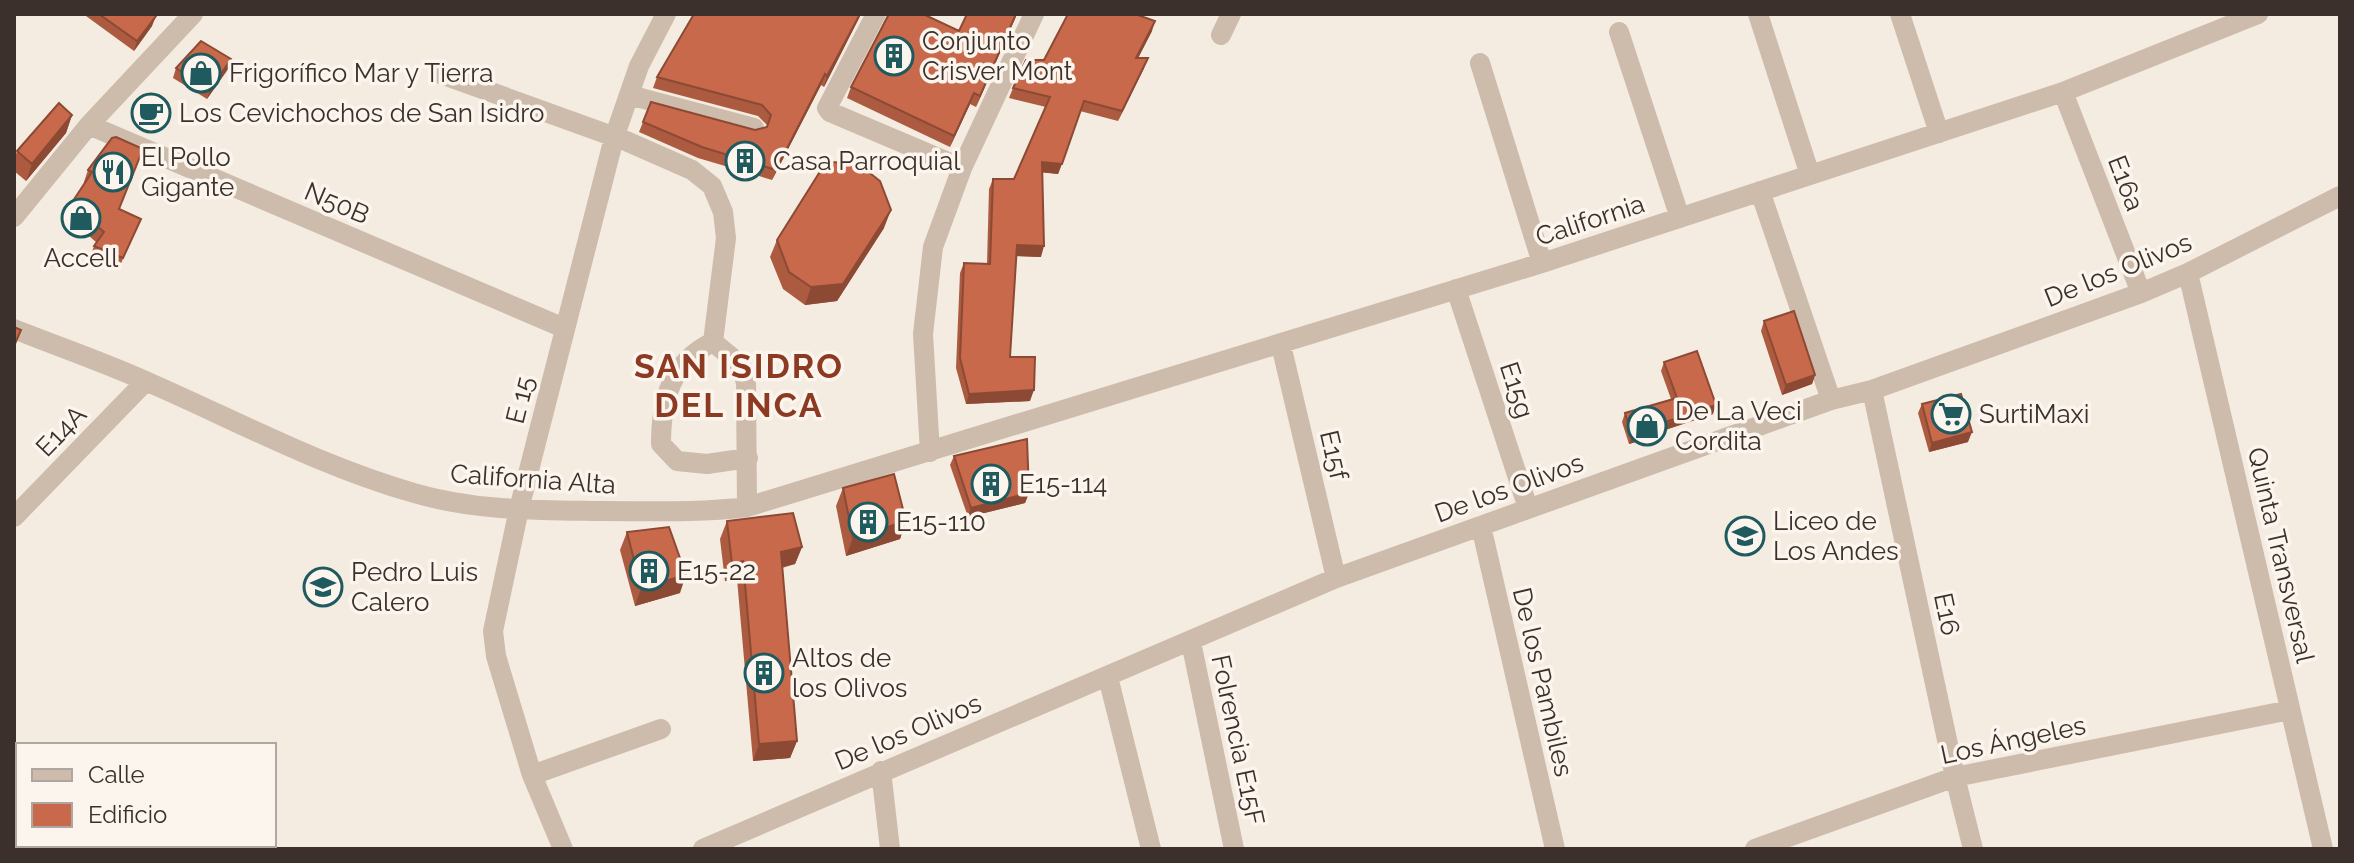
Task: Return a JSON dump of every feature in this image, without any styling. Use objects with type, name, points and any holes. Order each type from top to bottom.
[{"type":"street","points":[[14,217],[89,125],[193,14]]},
{"type":"street","name":"E 15","points":[[563,849],[532,775],[494,645],[493,631],[519,509],[614,138],[639,66],[666,14]]},
{"type":"street","points":[[876,14],[827,108],[830,112],[962,168]]},
{"type":"street","points":[[930,452],[923,334],[933,247],[962,168],[1034,14]]},
{"type":"street","points":[[1221,35],[1231,14]]},
{"type":"street","points":[[1758,14],[1810,175]]},
{"type":"street","points":[[1900,14],[1939,133]]},
{"type":"street","name":"California","points":[[930,452],[1542,263],[1939,133],[2063,92],[2258,14]]},
{"type":"street","points":[[1619,32],[1680,218]]},
{"type":"street","points":[[1480,63],[1542,263]]},
{"type":"street","points":[[441,74],[564,117],[692,170],[712,186],[723,212],[726,238],[713,342]]},
{"type":"street","name":"E16a","points":[[2063,92],[2141,293]]},
{"type":"street","points":[[629,95],[754,128]]},
{"type":"street","name":"N50B","points":[[89,125],[564,328]]},
{"type":"street","points":[[1760,191],[1831,400]]},
{"type":"street","name":"De los Olivos","points":[[703,849],[1336,578],[1831,400],[1872,390],[2141,293],[2188,273],[2340,196]]},
{"type":"street","name":"Quinta Transversal","points":[[2188,273],[2323,849]]},
{"type":"street","name":"E15g","points":[[1456,289],[1528,508]]},
{"type":"street","name":"California Alta","points":[[14,329],[146,381],[286,446],[361,476],[439,500],[519,509],[722,510],[747,507],[930,452]]},
{"type":"street","points":[[713,342],[741,365],[746,383],[747,507]]},
{"type":"street","points":[[713,342],[692,352],[668,389],[661,415],[661,444],[677,461],[707,464],[748,458]]},
{"type":"street","name":"E15f","points":[[1281,345],[1336,578]]},
{"type":"street","name":"E14A","points":[[14,517],[146,381]]},
{"type":"street","name":"E16","points":[[1872,390],[1973,849]]},
{"type":"street","name":"De los Pambiles","points":[[1481,526],[1555,849]]},
{"type":"street","name":"Folrencia E15F","points":[[1191,642],[1234,849]]},
{"type":"street","points":[[1108,677],[1151,849]]},
{"type":"street","name":"Los Ángeles","points":[[1755,849],[1955,777],[2290,710]]},
{"type":"street","points":[[532,775],[661,729]]},
{"type":"street","points":[[881,771],[890,849]]},
{"type":"building","points":[[99,14],[153,14],[156,16],[137,41]]},
{"type":"building","points":[[694,14],[860,14],[776,170],[702,147],[643,122],[651,102],[755,130],[767,127],[771,115],[762,105],[657,77]]},
{"type":"building","points":[[889,14],[923,14],[959,31],[967,14],[1016,14],[980,96],[974,93],[954,136],[851,87]]},
{"type":"building","points":[[1068,14],[1135,14],[1155,21],[1136,58],[1148,58],[1122,111],[1084,101],[1062,164],[1042,162],[1044,246],[1017,245],[1010,357],[1035,357],[1034,390],[969,394],[960,358],[964,263],[990,264],[993,179],[1014,179],[1050,97],[1013,88],[1026,60],[1044,60]]},
{"type":"building","name":"Frigorífico Mar y Tierra","points":[[201,41],[231,59],[210,90],[176,68]]},
{"type":"building","points":[[59,103],[72,115],[32,164],[17,151]]},
{"type":"building","points":[[112,138],[143,149],[119,209],[141,219],[123,258],[94,246],[104,232],[71,204],[92,172],[88,170]]},
{"type":"building","points":[[826,162],[857,163],[880,181],[891,210],[843,284],[811,287],[789,272],[777,240]]},
{"type":"building","points":[[1794,311],[1815,375],[1786,385],[1764,321]]},
{"type":"building","points":[[14,327],[21,330],[14,346]]},
{"type":"building","points":[[1697,351],[1716,405],[1632,436],[1625,413],[1677,398],[1664,362]]},
{"type":"building","points":[[1961,394],[1972,432],[1932,443],[1922,404]]},
{"type":"building","name":"E15-114","points":[[1027,439],[1029,493],[971,508],[954,456]]},
{"type":"building","points":[[894,474],[906,521],[853,538],[843,488]]},
{"type":"building","points":[[793,513],[802,547],[781,552],[797,741],[759,744],[743,561],[732,564],[727,521]]},
{"type":"building","points":[[669,527],[686,575],[641,588],[627,532]]},
{"type":"building","points":[[14,757],[16,788],[14,791]]},
{"type":"place","name":"Conjunto Crisver Mont","points":[[894,56]]},
{"type":"place","name":"Frigorífico Mar y Tierra","points":[[201,73]]},
{"type":"place","name":"Los Cevichochos de San Isidro","points":[[151,113]]},
{"type":"place","name":"Casa Parroquial","points":[[745,161]]},
{"type":"place","name":"El Pollo Gigante","points":[[113,172]]},
{"type":"place","name":"Accell","points":[[81,218]]},
{"type":"place","name":"SurtiMaxi","points":[[1951,414]]},
{"type":"place","name":"De La Veci Cordita","points":[[1647,426]]},
{"type":"place","name":"E15-114","points":[[991,484]]},
{"type":"place","name":"E15-110","points":[[868,522]]},
{"type":"place","name":"Liceo de Los Andes","points":[[1745,536]]},
{"type":"place","name":"E15-22","points":[[649,571]]},
{"type":"place","name":"Pedro Luis Calero","points":[[323,587]]},
{"type":"place","name":"Altos de los Olivos","points":[[764,673]]},
{"type":"district","name":"SAN ISIDRO DEL INCA","points":[[739,386]]}]
